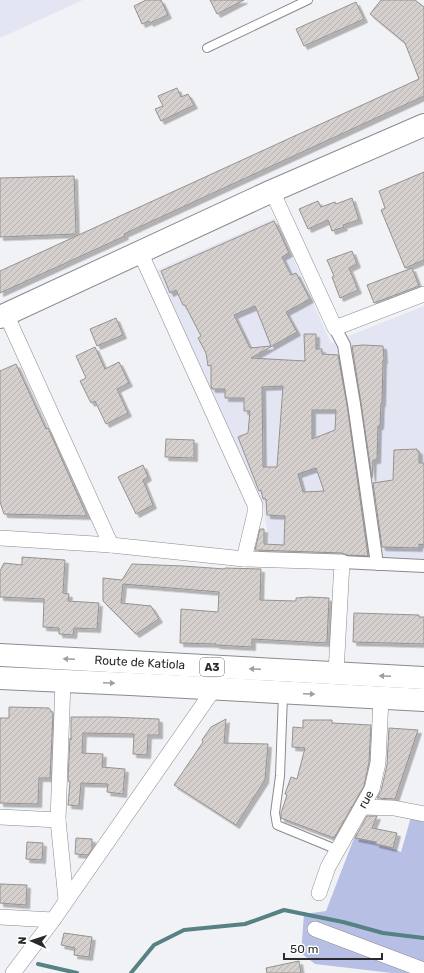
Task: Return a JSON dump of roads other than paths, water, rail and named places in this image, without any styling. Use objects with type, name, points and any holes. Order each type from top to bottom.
[{"type":"main road","points":[[3,316],[272,191],[424,125]]},
{"type":"main road","name":"Route de Katiola","points":[[0,655],[424,678]]},
{"type":"main road","name":"Route de Katiola","points":[[0,678],[424,700]]},
{"type":"street","points":[[272,191],[344,345],[377,564]]},
{"type":"street","points":[[140,252],[255,505],[255,513],[244,559]]},
{"type":"street","points":[[335,328],[424,294]]},
{"type":"street","points":[[3,316],[111,545]]},
{"type":"street","points":[[0,538],[111,545],[244,559],[424,566]]},
{"type":"street","points":[[336,673],[342,562]]},
{"type":"street","points":[[63,682],[58,820],[66,900]]},
{"type":"street","points":[[13,973],[53,920],[214,689]]},
{"type":"street","name":"rue","points":[[319,892],[328,867],[372,789],[378,763],[381,698]]},
{"type":"street","points":[[362,807],[394,808],[424,814]]},
{"type":"street","points":[[0,817],[58,820]]},
{"type":"street","points":[[0,917],[53,920]]},
{"type":"street","points":[[315,929],[421,969],[424,972]]},
{"type":"lane","points":[[207,48],[308,0]]},
{"type":"lane","points":[[283,693],[280,776],[275,814],[277,825],[338,850]]},
{"type":"waterway","points":[[131,973],[154,945],[184,930],[245,924],[284,910],[343,922],[383,933],[424,938]]},
{"type":"waterway","points":[[38,964],[77,973]]}]
